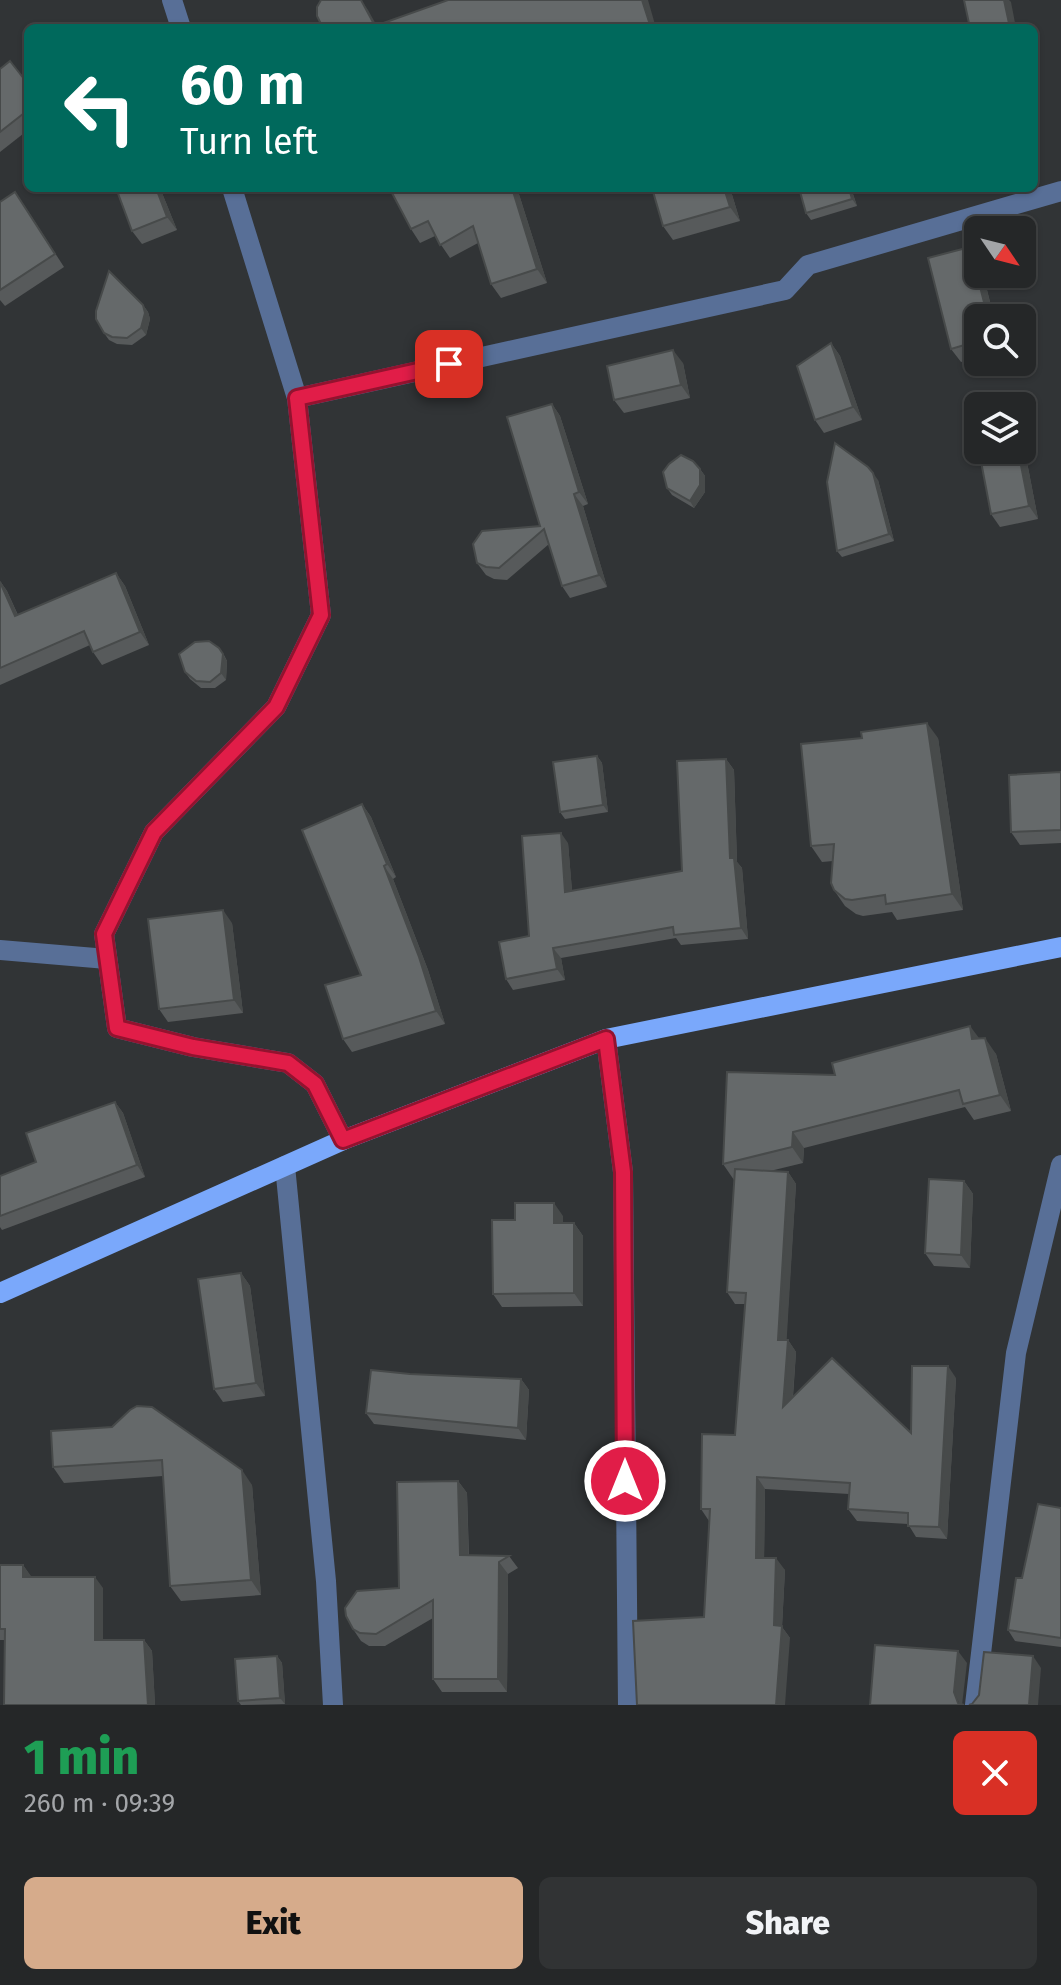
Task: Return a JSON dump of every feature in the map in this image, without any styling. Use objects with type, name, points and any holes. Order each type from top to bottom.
[{"type":"main road","points":[[0,1293],[343,1140],[606,1039],[1061,947]]},
{"type":"street","points":[[172,0],[180,24]]},
{"type":"street","points":[[297,398],[785,290],[808,265],[1061,191]]},
{"type":"street","points":[[233,192],[297,398],[321,615],[276,707],[154,832],[104,934],[117,1028],[193,1047],[288,1063],[315,1084],[343,1140]]},
{"type":"street","points":[[0,950],[107,959]]},
{"type":"street","points":[[606,1039],[623,1172],[628,1705]]},
{"type":"street","points":[[975,1705],[1016,1353],[1061,1165]]},
{"type":"street","points":[[285,1166],[326,1581],[333,1705]]},
{"type":"building","points":[[321,0],[361,0],[374,24],[321,24],[317,7]]},
{"type":"building","points":[[448,0],[642,0],[650,24],[381,24]]},
{"type":"building","points":[[964,0],[1004,0],[1009,24],[969,24]]},
{"type":"building","points":[[10,61],[24,79],[24,113],[0,132],[0,69]]},
{"type":"building","points":[[15,192],[55,254],[0,290],[0,202]]},
{"type":"building","points":[[117,192],[158,192],[167,217],[132,231]]},
{"type":"building","points":[[513,192],[537,269],[491,284],[473,226],[440,245],[428,221],[411,229],[392,193]]},
{"type":"building","points":[[653,192],[725,192],[730,207],[663,226]]},
{"type":"building","points":[[800,192],[850,192],[852,199],[806,213]]},
{"type":"building","points":[[964,249],[964,288],[980,288],[984,304],[964,304],[964,345],[951,349],[928,258]]},
{"type":"building","points":[[109,271],[143,305],[145,313],[141,328],[127,338],[104,333],[96,319]]},
{"type":"building","points":[[831,343],[853,407],[815,420],[797,366]]},
{"type":"building","points":[[673,350],[681,385],[614,400],[607,366]]},
{"type":"building","points":[[552,404],[579,492],[574,494],[599,575],[562,586],[544,529],[499,568],[477,563],[473,544],[482,531],[540,526],[507,417]]},
{"type":"building","points":[[835,443],[873,473],[889,534],[837,551],[827,482]]},
{"type":"building","points":[[681,455],[700,469],[700,485],[690,501],[667,488],[663,472]]},
{"type":"building","points":[[981,464],[1021,464],[1029,506],[991,514]]},
{"type":"building","points":[[116,573],[140,632],[93,652],[84,631],[0,668],[0,582],[15,616]]},
{"type":"building","points":[[209,641],[223,654],[221,673],[210,682],[196,681],[185,672],[179,654],[195,642]]},
{"type":"building","points":[[927,723],[952,894],[886,904],[885,895],[845,899],[831,883],[834,844],[811,846],[801,744],[862,738],[861,732]]},
{"type":"building","points":[[597,756],[603,805],[560,812],[553,762]]},
{"type":"building","points":[[726,759],[730,858],[734,858],[741,928],[674,935],[673,927],[553,948],[557,969],[506,979],[499,942],[529,936],[522,836],[561,833],[565,892],[682,871],[677,761]]},
{"type":"building","points":[[1061,772],[1061,830],[1011,832],[1009,775]]},
{"type":"building","points":[[362,804],[387,864],[384,866],[436,1011],[343,1039],[325,985],[361,975],[302,830]]},
{"type":"building","points":[[223,910],[234,1000],[159,1009],[148,919]]},
{"type":"building","points":[[970,1026],[972,1039],[985,1038],[1000,1095],[963,1104],[959,1090],[793,1132],[792,1147],[723,1164],[727,1072],[835,1075],[832,1063]]},
{"type":"building","points":[[115,1102],[137,1165],[0,1216],[0,1176],[36,1162],[26,1133]]},
{"type":"building","points":[[735,1169],[788,1172],[778,1340],[788,1340],[783,1407],[832,1358],[911,1433],[912,1366],[948,1366],[939,1527],[908,1526],[908,1513],[848,1509],[850,1483],[757,1477],[756,1558],[776,1558],[774,1625],[782,1626],[776,1705],[637,1705],[633,1621],[704,1617],[710,1509],[701,1509],[702,1434],[735,1435],[746,1293],[727,1292]]},
{"type":"building","points":[[929,1179],[964,1181],[961,1255],[925,1253]]},
{"type":"building","points":[[515,1203],[554,1203],[554,1223],[574,1223],[574,1293],[493,1294],[492,1220],[515,1220]]},
{"type":"building","points":[[241,1273],[256,1383],[214,1389],[198,1279]]},
{"type":"building","points":[[371,1370],[521,1379],[518,1428],[366,1413]]},
{"type":"building","points":[[137,1406],[152,1407],[242,1470],[251,1580],[170,1586],[162,1460],[53,1467],[51,1431],[112,1427]]},
{"type":"building","points":[[458,1481],[460,1555],[509,1556],[499,1562],[498,1679],[433,1679],[433,1600],[376,1634],[360,1633],[353,1629],[346,1616],[345,1608],[357,1591],[399,1588],[397,1482]]},
{"type":"building","points":[[1038,1504],[1061,1508],[1061,1638],[1008,1630],[1016,1578],[1022,1578]]},
{"type":"building","points":[[0,1565],[23,1565],[23,1577],[95,1577],[95,1640],[144,1640],[148,1705],[4,1705],[5,1629],[0,1629]]},
{"type":"building","points":[[875,1645],[958,1651],[954,1692],[958,1703],[964,1705],[870,1705]]},
{"type":"building","points":[[984,1652],[1033,1656],[1029,1705],[969,1705],[979,1695]]},
{"type":"building","points":[[277,1656],[280,1698],[238,1701],[235,1659]]},
{"type":"route","points":[[449,364],[297,398],[321,615],[276,707],[154,832],[141,858],[104,934],[117,1028],[193,1047],[288,1063],[315,1084],[343,1140],[606,1039],[623,1172],[625,1481]]}]
